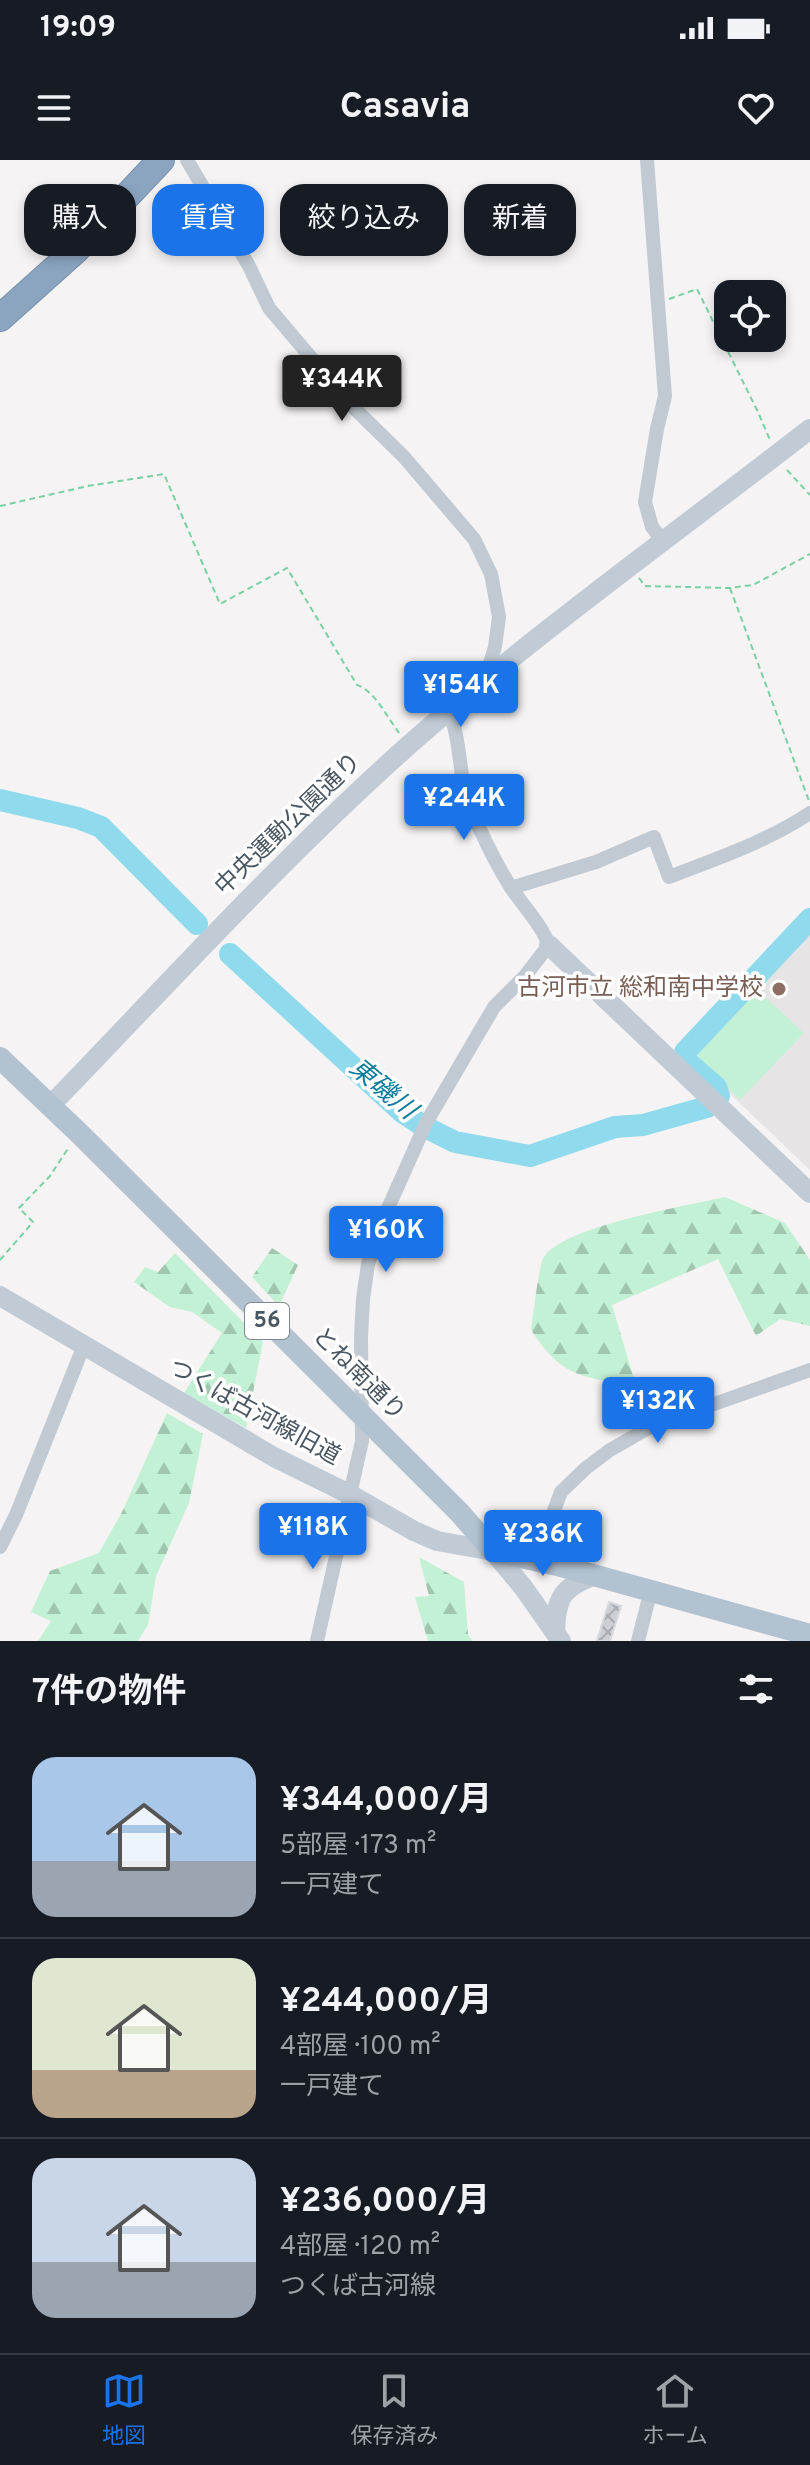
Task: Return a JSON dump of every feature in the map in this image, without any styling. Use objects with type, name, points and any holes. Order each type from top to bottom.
[{"type":"highway","points":[[0,318],[77,249],[161,160]]},
{"type":"main road","name":"とね南通り","points":[[0,1058],[51,1105],[459,1512],[493,1551]]},
{"type":"main road","points":[[493,1551],[536,1559],[651,1590],[767,1632],[810,1635]]},
{"type":"street","points":[[187,160],[249,266],[269,308],[352,406],[404,457],[474,539],[491,574],[499,617],[495,647],[484,682]]},
{"type":"street","points":[[647,160],[665,396],[645,502],[652,527],[662,540]]},
{"type":"street","name":"中央運動公園通り","points":[[51,1105],[269,879],[408,746],[564,615],[810,429]]},
{"type":"street","points":[[449,711],[457,734],[467,801],[511,888],[549,945],[810,1193]]},
{"type":"street","points":[[511,888],[596,862],[654,837],[669,877],[781,832],[810,813]]},
{"type":"street","points":[[317,1641],[362,1441],[363,1299],[368,1264],[381,1224],[423,1128],[494,1007],[525,976],[549,945]]},
{"type":"street","name":"つくば古河線旧道","points":[[0,1296],[274,1457],[351,1495],[423,1536],[493,1551]]},
{"type":"street","points":[[0,1547],[16,1515],[84,1345]]},
{"type":"street","points":[[536,1559],[561,1492],[610,1450],[652,1426],[810,1370]]},
{"type":"street","name":"とね南通り","points":[[493,1551],[558,1637]]},
{"type":"street","points":[[558,1637],[555,1619],[563,1593],[579,1581],[595,1575]]},
{"type":"street","points":[[638,1641],[651,1590]]},
{"type":"path","points":[[658,304],[697,289],[758,412]]},
{"type":"path","points":[[0,506],[88,486],[164,474],[220,604],[287,568],[357,685],[369,693],[408,746]]},
{"type":"path","points":[[627,567],[645,586],[730,588],[753,585],[810,554]]},
{"type":"path","points":[[730,588],[810,803]]},
{"type":"path","points":[[0,1260],[33,1222],[19,1208],[50,1176],[68,1148],[81,1135]]},
{"type":"shaded area","name":"古河市立 総和南中学校","points":[[810,924],[810,1170],[687,1053]]},
{"type":"green space","points":[[754,987],[804,1033],[740,1100],[690,1052]]},
{"type":"green space","points":[[725,1197],[785,1223],[810,1260],[810,1326],[780,1319],[756,1336],[718,1259],[612,1305],[636,1386],[575,1373],[542,1346],[531,1330],[538,1279],[544,1257],[556,1246],[575,1236],[627,1219]]},
{"type":"green space","points":[[272,1248],[298,1265],[279,1306],[252,1277]]},
{"type":"green space","points":[[175,1253],[263,1342],[246,1428],[184,1393],[222,1333],[192,1312],[170,1307],[134,1282],[145,1267],[158,1272]]},
{"type":"green space","points":[[167,1413],[203,1434],[189,1503],[156,1576],[148,1625],[138,1641],[38,1641],[51,1621],[31,1612],[50,1571],[99,1553],[122,1512]]},
{"type":"green space","points":[[419,1557],[464,1582],[468,1634],[472,1641],[428,1641],[415,1597],[429,1596]]},
{"type":"building","points":[[609,1602],[621,1606],[610,1641],[597,1641]]},
{"type":"waterway","name":"東磯川","points":[[0,800],[78,818],[101,827],[197,924]]},
{"type":"waterway","name":"東磯川","points":[[719,1096],[716,1087],[686,1061],[685,1052],[810,919]]},
{"type":"waterway","name":"東磯川","points":[[230,954],[402,1112],[455,1142],[530,1156],[615,1127],[643,1125],[707,1107]]},
{"type":"place","name":"古河市立 総和南中学校","points":[[779,989]]}]
